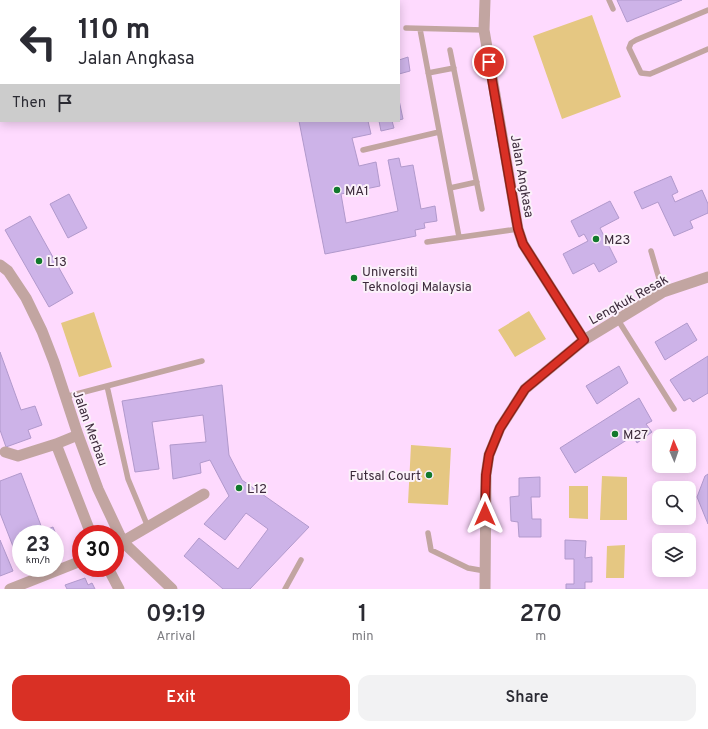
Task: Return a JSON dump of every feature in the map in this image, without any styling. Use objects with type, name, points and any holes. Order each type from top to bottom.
[{"type":"street","name":"Jalan Angkasa","points":[[485,0],[484,30],[518,229],[523,244],[584,340]]},
{"type":"street","name":"Jalan Merbau","points":[[0,265],[8,272],[26,298],[47,343],[78,435],[112,525]]},
{"type":"street","name":"Lengkuk Resak","points":[[485,589],[486,475],[489,455],[500,428],[525,389],[584,340],[663,292],[708,277]]},
{"type":"street","points":[[5,452],[18,456],[56,444],[78,435]]},
{"type":"street","points":[[56,444],[88,525]]},
{"type":"street","points":[[124,541],[204,494]]},
{"type":"street","name":"Jalan Merbau","points":[[124,548],[172,589]]},
{"type":"street","points":[[10,589],[72,565]]},
{"type":"street","points":[[113,577],[119,589]]},
{"type":"lane","points":[[609,0],[613,9]]},
{"type":"lane","points":[[708,10],[636,40],[631,43],[629,48],[640,73],[645,74],[650,74],[708,49]]},
{"type":"lane","points":[[406,28],[484,30]]},
{"type":"lane","points":[[420,29],[459,237]]},
{"type":"lane","points":[[450,50],[482,208]]},
{"type":"lane","points":[[428,73],[454,68]]},
{"type":"lane","points":[[363,150],[439,132]]},
{"type":"lane","points":[[450,188],[477,182]]},
{"type":"lane","points":[[427,242],[518,229]]},
{"type":"lane","points":[[650,251],[663,292]]},
{"type":"lane","points":[[618,320],[674,409]]},
{"type":"lane","points":[[65,397],[202,361]]},
{"type":"lane","points":[[107,386],[128,479],[148,527]]},
{"type":"lane","points":[[428,533],[431,550],[468,568],[485,572]]},
{"type":"lane","points":[[285,589],[301,560]]},
{"type":"shaded area","points":[[592,15],[621,97],[562,119],[533,36]]},
{"type":"shaded area","points":[[529,311],[546,339],[515,357],[498,330]]},
{"type":"shaded area","points":[[94,312],[112,367],[79,377],[61,323]]},
{"type":"shaded area","name":"Futsal Court","points":[[411,445],[451,448],[448,505],[408,503]]},
{"type":"shaded area","points":[[602,476],[627,477],[627,520],[600,520]]},
{"type":"shaded area","points":[[569,486],[588,486],[588,519],[569,518]]},
{"type":"shaded area","points":[[625,545],[624,578],[606,578],[607,546]]},
{"type":"building","points":[[617,0],[682,0],[627,22]]},
{"type":"building","points":[[408,57],[410,71],[400,74],[400,60]]},
{"type":"building","points":[[400,105],[403,119],[400,120]]},
{"type":"building","name":"MA1","points":[[299,122],[368,122],[371,134],[352,138],[359,166],[376,162],[380,186],[341,194],[346,223],[398,211],[388,160],[399,158],[401,167],[413,165],[421,209],[435,206],[437,221],[424,223],[425,228],[415,230],[416,236],[325,254]]},
{"type":"building","points":[[379,122],[392,122],[394,128],[381,131]]},
{"type":"building","points":[[671,176],[678,192],[672,195],[675,202],[702,190],[708,204],[708,213],[690,221],[693,228],[674,236],[658,202],[642,209],[634,192]]},
{"type":"building","points":[[69,194],[87,228],[68,238],[50,204]]},
{"type":"building","name":"M23","points":[[610,201],[619,218],[600,228],[617,262],[599,272],[594,263],[573,274],[563,254],[588,241],[584,234],[579,237],[571,221]]},
{"type":"building","name":"L13","points":[[30,216],[73,293],[49,307],[5,230]]},
{"type":"building","points":[[687,323],[697,340],[665,360],[655,342]]},
{"type":"building","points":[[0,352],[21,410],[35,406],[42,425],[28,430],[31,438],[6,447],[0,430]]},
{"type":"building","points":[[708,356],[708,393],[693,402],[690,398],[684,401],[670,380]]},
{"type":"building","points":[[619,366],[628,383],[597,404],[586,386]]},
{"type":"building","name":"L12","points":[[222,385],[229,455],[242,480],[309,527],[250,589],[223,589],[184,556],[199,538],[238,569],[268,529],[246,513],[225,540],[204,524],[229,496],[210,460],[200,463],[201,473],[173,479],[170,445],[206,442],[203,415],[152,422],[159,469],[135,472],[122,401]]},
{"type":"building","name":"M27","points":[[639,398],[652,421],[646,424],[652,432],[637,443],[633,436],[575,473],[560,448]]},
{"type":"building","points":[[21,473],[41,525],[12,525],[12,544],[0,513],[0,481]]},
{"type":"building","points":[[708,474],[708,524],[697,497],[705,476]]},
{"type":"building","points":[[540,477],[540,497],[531,497],[532,519],[541,519],[541,537],[519,537],[518,522],[511,521],[510,497],[519,496],[519,478]]},
{"type":"building","points":[[0,540],[12,571],[0,576]]},
{"type":"building","points":[[565,540],[586,541],[585,558],[592,557],[592,582],[585,582],[585,589],[566,589],[566,584],[574,584],[574,559],[565,559]]},
{"type":"building","points":[[85,578],[88,585],[92,583],[95,589],[67,589],[65,585]]},
{"type":"place","name":"MA1","points":[[337,190]]},
{"type":"place","name":"M23","points":[[596,239]]},
{"type":"place","name":"L13","points":[[39,261]]},
{"type":"place","name":"Universiti Teknologi Malaysia","points":[[354,278]]},
{"type":"place","name":"M27","points":[[615,434]]},
{"type":"place","name":"Futsal Court","points":[[429,475]]},
{"type":"place","name":"L12","points":[[239,488]]},
{"type":"route","points":[[485,514],[486,475],[489,455],[500,428],[525,389],[584,340],[523,244],[518,229],[489,62]]}]
